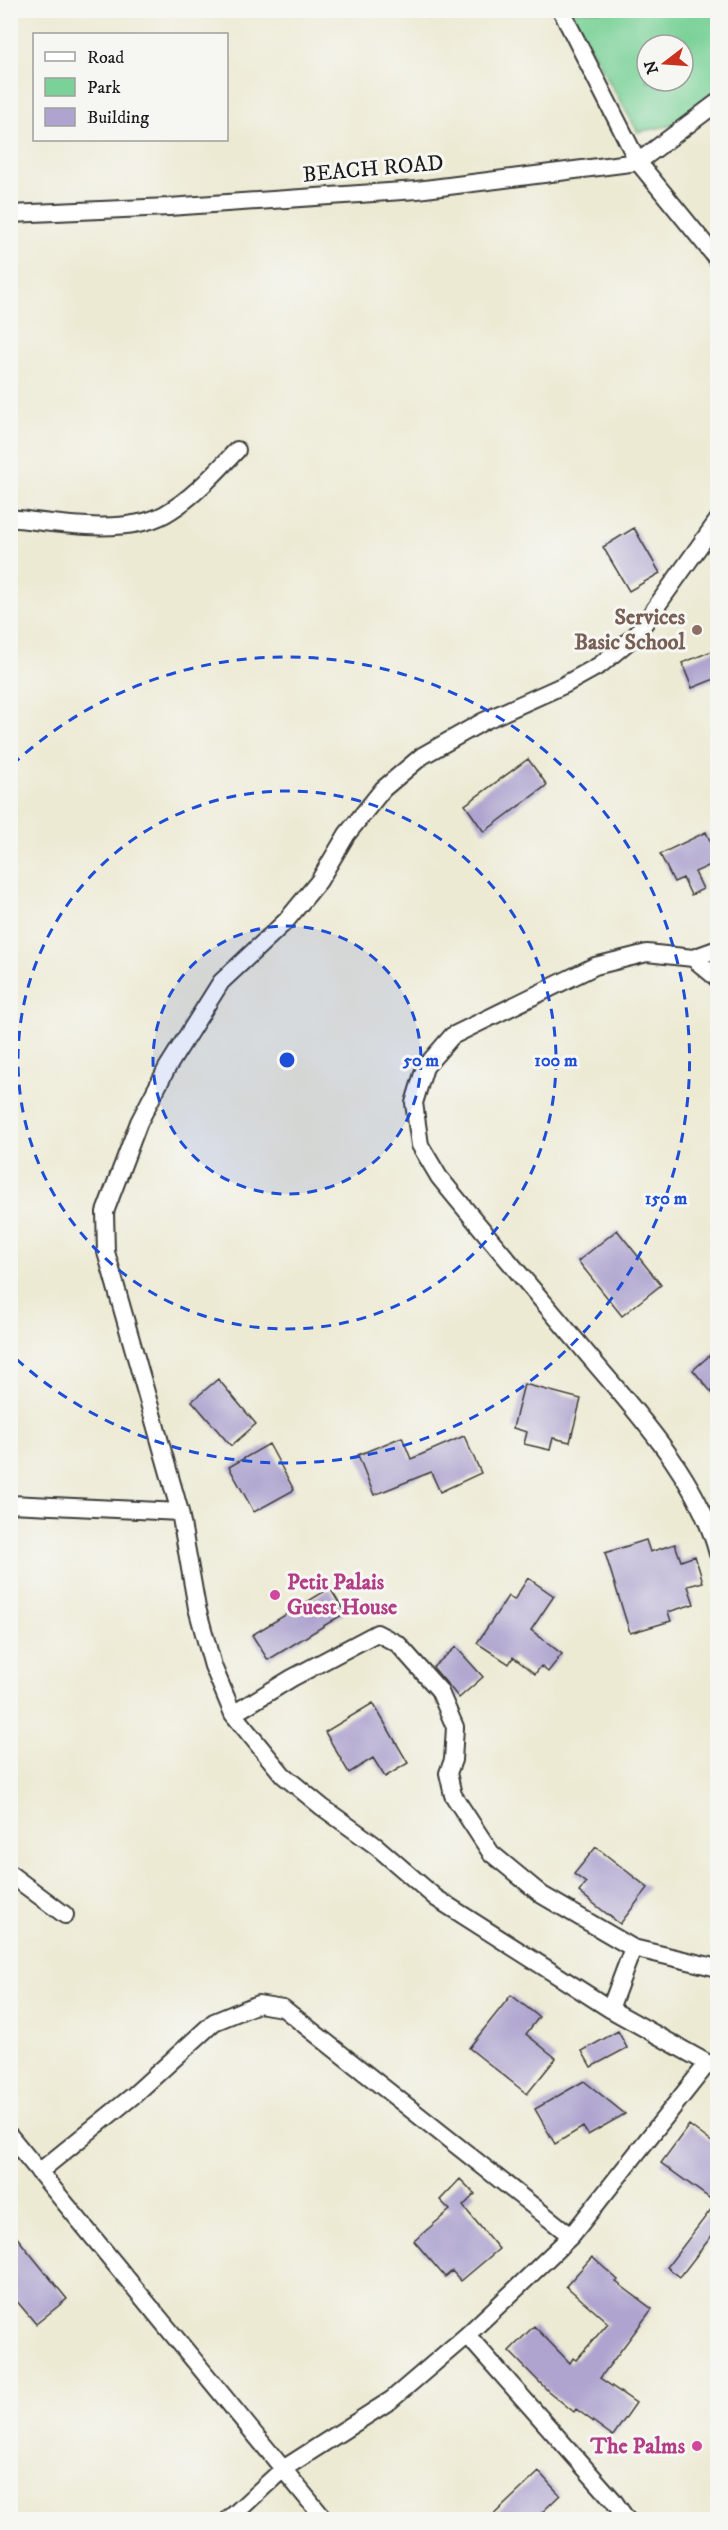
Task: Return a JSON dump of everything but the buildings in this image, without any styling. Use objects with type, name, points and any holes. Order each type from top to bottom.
[{"type":"street","points":[[561,10],[638,162],[717,260]]},
{"type":"street","name":"BEACH ROAD","points":[[10,214],[169,207],[417,190],[638,162],[717,102]]},
{"type":"street","points":[[10,518],[119,527],[163,515],[192,495],[237,450]]},
{"type":"street","points":[[228,2520],[283,2469],[391,2400],[467,2335],[571,2236],[713,2066],[610,2009],[436,1898],[376,1846],[322,1808],[283,1775],[256,1745],[233,1714],[213,1666],[197,1608],[180,1512],[106,1252],[105,1212],[139,1122],[167,1068],[221,982],[286,921],[319,881],[348,834],[383,789],[422,756],[484,722],[564,686],[600,665],[636,635],[717,520]]},
{"type":"street","points":[[717,948],[693,958],[647,953],[595,966],[452,1036],[425,1067],[414,1103],[420,1145],[439,1177],[682,1472],[714,1541],[717,1554]]},
{"type":"street","points":[[693,958],[717,979]]},
{"type":"street","points":[[10,1504],[180,1512]]},
{"type":"street","points":[[233,1714],[364,1638],[377,1633],[398,1644],[439,1690],[455,1727],[453,1760],[448,1773],[453,1795],[491,1853],[542,1895],[633,1948],[717,1968]]},
{"type":"street","points":[[10,1874],[65,1915]]},
{"type":"street","points":[[610,2009],[633,1948]]},
{"type":"street","points":[[39,2172],[135,2095],[214,2022],[258,2004],[283,2008],[571,2236]]},
{"type":"street","points":[[10,2136],[325,2520]]},
{"type":"street","points":[[467,2335],[613,2500],[627,2520]]},
{"type":"green space","points":[[569,11],[717,11],[717,91],[678,124],[638,132]]},
{"type":"place","name":"Services Basic School","points":[[697,630]]},
{"type":"place","name":"Petit Palais Guest House","points":[[275,1595]]},
{"type":"place","name":"The Palms","points":[[697,2446]]}]
